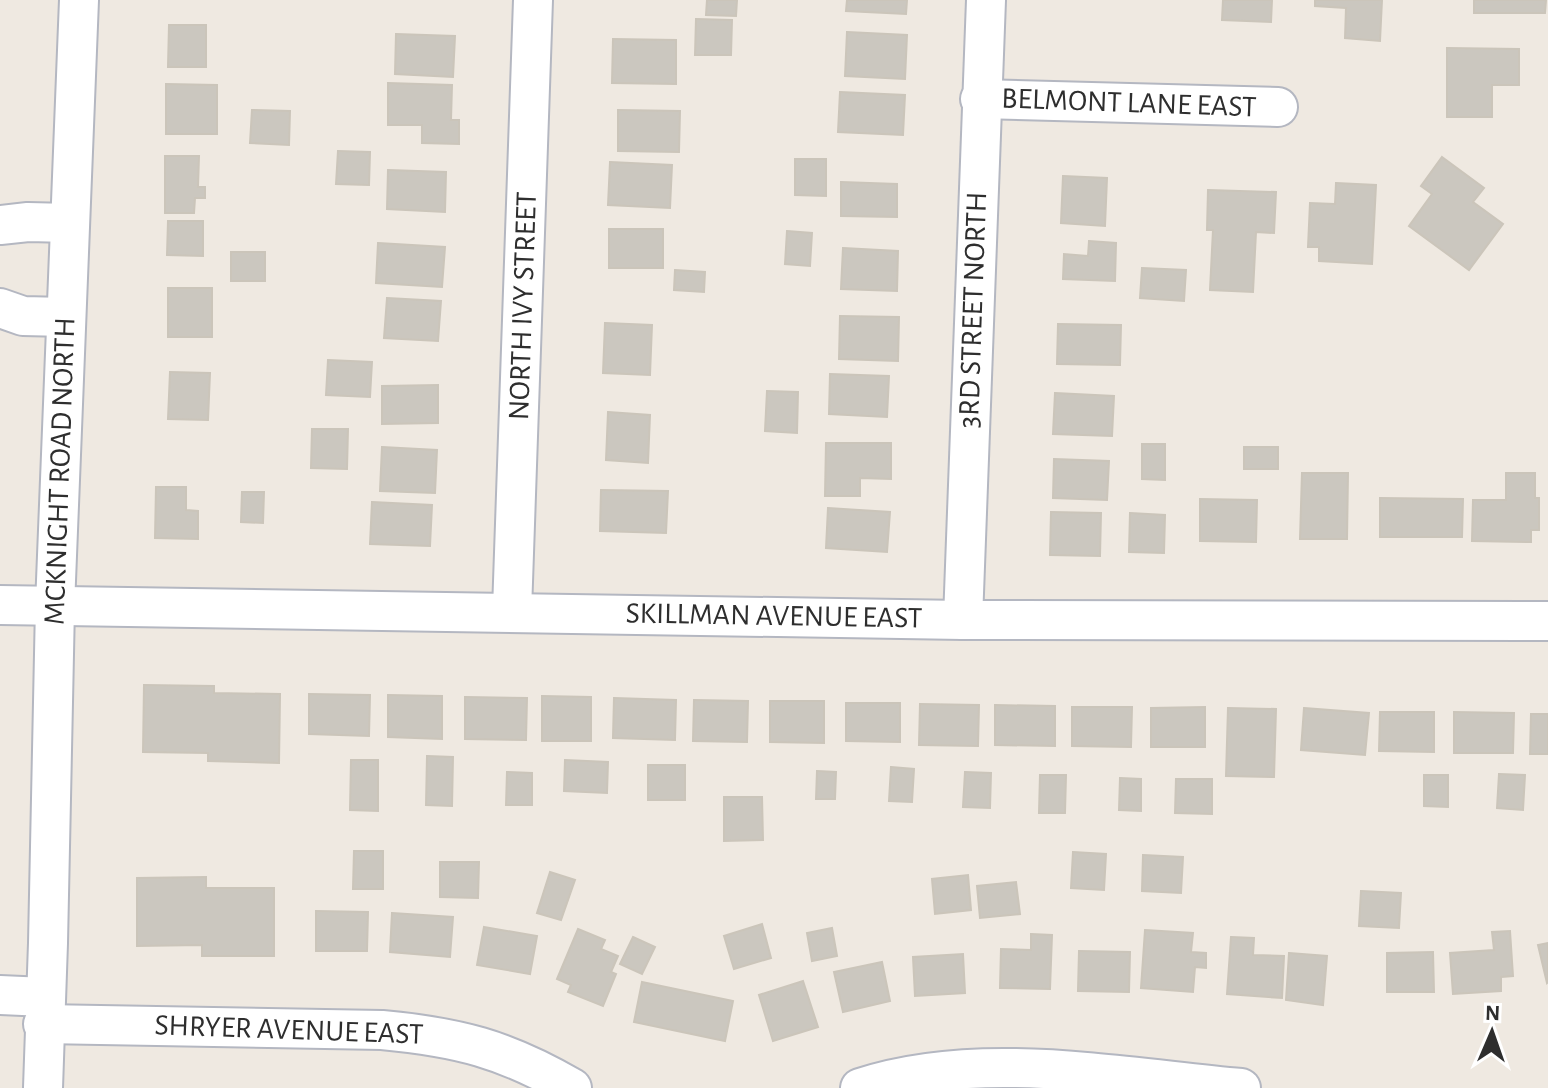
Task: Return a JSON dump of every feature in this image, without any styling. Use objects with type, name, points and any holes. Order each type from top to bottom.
[{"type":"street","name":"MCKNIGHT ROAD NORTH","points":[[43,1088],[55,606],[79,0]]},
{"type":"street","name":"NORTH IVY STREET","points":[[512,611],[533,0]]},
{"type":"street","name":"3RD STREET NORTH","points":[[963,620],[986,0]]},
{"type":"street","name":"BELMONT LANE EAST","points":[[980,99],[1278,107]]},
{"type":"street","points":[[0,225],[70,223]]},
{"type":"street","points":[[0,308],[23,316],[66,317]]},
{"type":"street","name":"SKILLMAN AVENUE EAST","points":[[0,605],[963,620],[1548,621]]},
{"type":"street","name":"SHRYER AVENUE EAST","points":[[0,995],[44,1011],[437,1035],[491,1048],[542,1070],[572,1088]]},
{"type":"street","points":[[860,1088],[942,1070],[1009,1066],[1241,1088]]},
{"type":"building","points":[[707,0],[737,0],[736,16],[706,15]]},
{"type":"building","points":[[847,0],[907,0],[906,14],[846,11]]},
{"type":"building","points":[[1223,0],[1272,0],[1271,22],[1222,20]]},
{"type":"building","points":[[1315,0],[1382,0],[1380,41],[1345,38],[1346,8],[1315,6]]},
{"type":"building","points":[[1474,0],[1546,0],[1545,13],[1474,13]]},
{"type":"building","points":[[696,19],[732,20],[731,55],[695,55]]},
{"type":"building","points":[[169,25],[206,25],[206,67],[168,67]]},
{"type":"building","points":[[847,32],[907,35],[905,79],[845,76]]},
{"type":"building","points":[[396,34],[455,36],[453,77],[395,74]]},
{"type":"building","points":[[613,39],[676,40],[676,84],[612,83]]},
{"type":"building","points":[[1447,48],[1519,49],[1519,85],[1492,85],[1492,117],[1447,117]]},
{"type":"building","points":[[388,83],[452,85],[451,120],[459,120],[459,144],[422,143],[422,125],[388,125]]},
{"type":"building","points":[[166,84],[217,85],[217,134],[166,134]]},
{"type":"building","points":[[840,92],[905,95],[903,135],[838,132]]},
{"type":"building","points":[[252,110],[290,111],[289,145],[250,143]]},
{"type":"building","points":[[618,110],[680,111],[679,152],[618,151]]},
{"type":"building","points":[[338,151],[370,152],[369,185],[336,184]]},
{"type":"building","points":[[165,156],[199,156],[198,187],[205,187],[205,198],[195,198],[194,213],[165,213]]},
{"type":"building","points":[[1442,157],[1484,188],[1473,202],[1503,224],[1469,270],[1409,226],[1432,194],[1421,186]]},
{"type":"building","points":[[795,159],[826,159],[826,196],[795,195]]},
{"type":"building","points":[[610,162],[672,165],[670,208],[608,205]]},
{"type":"building","points":[[388,170],[446,172],[445,212],[387,209]]},
{"type":"building","points":[[1063,176],[1107,178],[1105,226],[1061,223]]},
{"type":"building","points":[[841,182],[897,184],[897,217],[841,216]]},
{"type":"building","points":[[1336,183],[1376,185],[1372,264],[1319,261],[1319,247],[1308,247],[1310,203],[1335,204]]},
{"type":"building","points":[[1208,190],[1276,192],[1274,233],[1256,232],[1253,292],[1210,290],[1213,230],[1207,230]]},
{"type":"building","points":[[168,221],[203,221],[203,256],[167,255]]},
{"type":"building","points":[[609,229],[663,229],[663,268],[609,268]]},
{"type":"building","points":[[787,231],[812,233],[810,266],[785,264]]},
{"type":"building","points":[[1089,241],[1116,243],[1115,281],[1063,279],[1064,254],[1088,256]]},
{"type":"building","points":[[378,243],[445,247],[442,287],[376,283]]},
{"type":"building","points":[[843,248],[898,251],[897,291],[841,289]]},
{"type":"building","points":[[231,252],[265,252],[265,281],[231,281]]},
{"type":"building","points":[[1142,268],[1186,270],[1184,301],[1140,298]]},
{"type":"building","points":[[675,270],[705,272],[704,292],[674,290]]},
{"type":"building","points":[[168,288],[212,288],[212,337],[168,337]]},
{"type":"building","points":[[387,298],[441,301],[438,341],[384,338]]},
{"type":"building","points":[[840,316],[899,317],[898,361],[839,359]]},
{"type":"building","points":[[605,323],[652,325],[650,375],[603,373]]},
{"type":"building","points":[[1058,324],[1121,325],[1120,365],[1057,364]]},
{"type":"building","points":[[328,360],[372,362],[370,397],[326,395]]},
{"type":"building","points":[[170,372],[210,373],[208,420],[168,419]]},
{"type":"building","points":[[830,374],[889,376],[887,417],[829,414]]},
{"type":"building","points":[[438,385],[438,423],[382,424],[382,386]]},
{"type":"building","points":[[767,391],[798,392],[797,433],[765,431]]},
{"type":"building","points":[[1055,393],[1114,396],[1112,436],[1053,434]]},
{"type":"building","points":[[608,412],[650,415],[648,463],[606,460]]},
{"type":"building","points":[[312,429],[348,429],[347,469],[311,468]]},
{"type":"building","points":[[826,443],[891,443],[891,479],[860,478],[860,496],[825,496]]},
{"type":"building","points":[[1142,444],[1165,444],[1165,480],[1142,479]]},
{"type":"building","points":[[382,447],[437,450],[435,493],[380,491]]},
{"type":"building","points":[[1244,447],[1278,447],[1278,469],[1244,469]]},
{"type":"building","points":[[1054,459],[1109,461],[1107,500],[1053,498]]},
{"type":"building","points":[[1302,473],[1348,473],[1347,539],[1300,539]]},
{"type":"building","points":[[1506,473],[1535,473],[1539,530],[1531,530],[1531,542],[1472,541],[1473,500],[1506,500]]},
{"type":"building","points":[[156,487],[186,487],[186,510],[198,511],[198,539],[155,538]]},
{"type":"building","points":[[601,490],[668,491],[666,533],[600,531]]},
{"type":"building","points":[[242,492],[264,492],[263,523],[241,522]]},
{"type":"building","points":[[1380,498],[1463,499],[1462,537],[1380,537]]},
{"type":"building","points":[[1200,499],[1257,500],[1256,542],[1200,541]]},
{"type":"building","points":[[372,502],[432,505],[430,546],[370,544]]},
{"type":"building","points":[[828,508],[890,512],[887,552],[826,548]]},
{"type":"building","points":[[1051,512],[1101,513],[1100,556],[1050,555]]},
{"type":"building","points":[[1130,513],[1165,515],[1164,553],[1129,552]]},
{"type":"building","points":[[144,685],[214,686],[214,693],[280,694],[279,763],[208,761],[208,753],[143,752]]},
{"type":"building","points":[[309,694],[370,695],[369,736],[309,734]]},
{"type":"building","points":[[388,695],[442,696],[442,739],[388,737]]},
{"type":"building","points":[[542,696],[591,697],[591,741],[542,741]]},
{"type":"building","points":[[465,697],[527,698],[526,740],[465,739]]},
{"type":"building","points":[[614,698],[676,700],[675,740],[613,738]]},
{"type":"building","points":[[694,700],[748,701],[747,742],[693,741]]},
{"type":"building","points":[[770,701],[824,701],[824,743],[770,742]]},
{"type":"building","points":[[846,703],[900,703],[900,742],[846,741]]},
{"type":"building","points":[[920,704],[979,705],[978,746],[919,745]]},
{"type":"building","points":[[995,705],[1055,706],[1055,746],[995,745]]},
{"type":"building","points":[[1072,707],[1132,707],[1131,747],[1072,746]]},
{"type":"building","points":[[1205,707],[1205,747],[1151,747],[1151,708]]},
{"type":"building","points":[[1228,708],[1276,709],[1274,777],[1226,776]]},
{"type":"building","points":[[1304,708],[1369,713],[1365,755],[1301,750]]},
{"type":"building","points":[[1380,712],[1434,712],[1434,752],[1379,751]]},
{"type":"building","points":[[1454,712],[1514,713],[1513,753],[1454,753]]},
{"type":"building","points":[[1531,714],[1548,714],[1548,754],[1530,754]]},
{"type":"building","points":[[427,756],[453,757],[452,806],[426,805]]},
{"type":"building","points":[[351,760],[378,760],[378,811],[350,810]]},
{"type":"building","points":[[565,760],[608,762],[607,793],[564,791]]},
{"type":"building","points":[[648,765],[685,765],[685,800],[648,800]]},
{"type":"building","points":[[891,767],[914,769],[912,802],[889,801]]},
{"type":"building","points":[[817,771],[836,772],[835,799],[816,799]]},
{"type":"building","points":[[507,772],[532,773],[532,805],[506,805]]},
{"type":"building","points":[[965,772],[991,773],[990,808],[963,807]]},
{"type":"building","points":[[1499,774],[1525,775],[1523,810],[1497,808]]},
{"type":"building","points":[[1040,775],[1066,775],[1065,813],[1039,813]]},
{"type":"building","points":[[1424,775],[1448,775],[1448,807],[1424,806]]},
{"type":"building","points":[[1120,778],[1141,779],[1141,811],[1119,810]]},
{"type":"building","points":[[1176,779],[1212,779],[1212,814],[1175,813]]},
{"type":"building","points":[[724,797],[762,797],[763,840],[724,841]]},
{"type":"building","points":[[354,851],[383,851],[383,889],[353,889]]},
{"type":"building","points":[[1073,852],[1106,854],[1104,890],[1071,888]]},
{"type":"building","points":[[1143,855],[1183,857],[1181,893],[1142,891]]},
{"type":"building","points":[[440,862],[479,862],[478,898],[440,897]]},
{"type":"building","points":[[550,872],[575,880],[561,920],[537,913]]},
{"type":"building","points":[[968,875],[971,910],[935,914],[932,879]]},
{"type":"building","points":[[206,877],[206,888],[274,888],[274,956],[202,956],[202,945],[137,946],[137,878]]},
{"type":"building","points":[[1016,882],[1020,914],[980,918],[977,886]]},
{"type":"building","points":[[1361,891],[1401,893],[1399,928],[1359,926]]},
{"type":"building","points":[[316,911],[368,912],[367,951],[316,951]]},
{"type":"building","points":[[392,913],[453,917],[450,957],[390,952]]},
{"type":"building","points":[[762,924],[771,958],[734,969],[724,936]]},
{"type":"building","points":[[484,927],[537,936],[530,974],[477,965]]},
{"type":"building","points":[[832,928],[837,956],[812,961],[807,933]]},
{"type":"building","points":[[578,929],[605,940],[601,949],[618,956],[611,972],[616,974],[603,1006],[568,992],[571,985],[557,979]]},
{"type":"building","points":[[1145,930],[1193,933],[1191,952],[1206,953],[1206,968],[1195,967],[1193,992],[1141,988]]},
{"type":"building","points":[[1510,931],[1513,976],[1501,977],[1501,991],[1453,994],[1450,953],[1494,950],[1492,932]]},
{"type":"building","points":[[1031,934],[1052,935],[1050,989],[1000,988],[1001,949],[1031,950]]},
{"type":"building","points":[[633,937],[655,947],[642,974],[620,964]]},
{"type":"building","points":[[1231,937],[1254,938],[1253,955],[1284,956],[1282,998],[1227,994]]},
{"type":"building","points":[[1548,943],[1548,982],[1547,983],[1538,945]]},
{"type":"building","points":[[1079,951],[1130,952],[1129,992],[1078,991]]},
{"type":"building","points":[[1433,952],[1434,992],[1387,992],[1387,953]]},
{"type":"building","points":[[1289,953],[1327,956],[1323,1005],[1286,1000]]},
{"type":"building","points":[[963,954],[965,993],[915,996],[913,957]]},
{"type":"building","points":[[882,962],[890,1001],[843,1012],[834,972]]},
{"type":"building","points":[[803,981],[818,1027],[773,1041],[759,995]]},
{"type":"building","points":[[642,982],[733,1001],[725,1041],[634,1022]]}]
